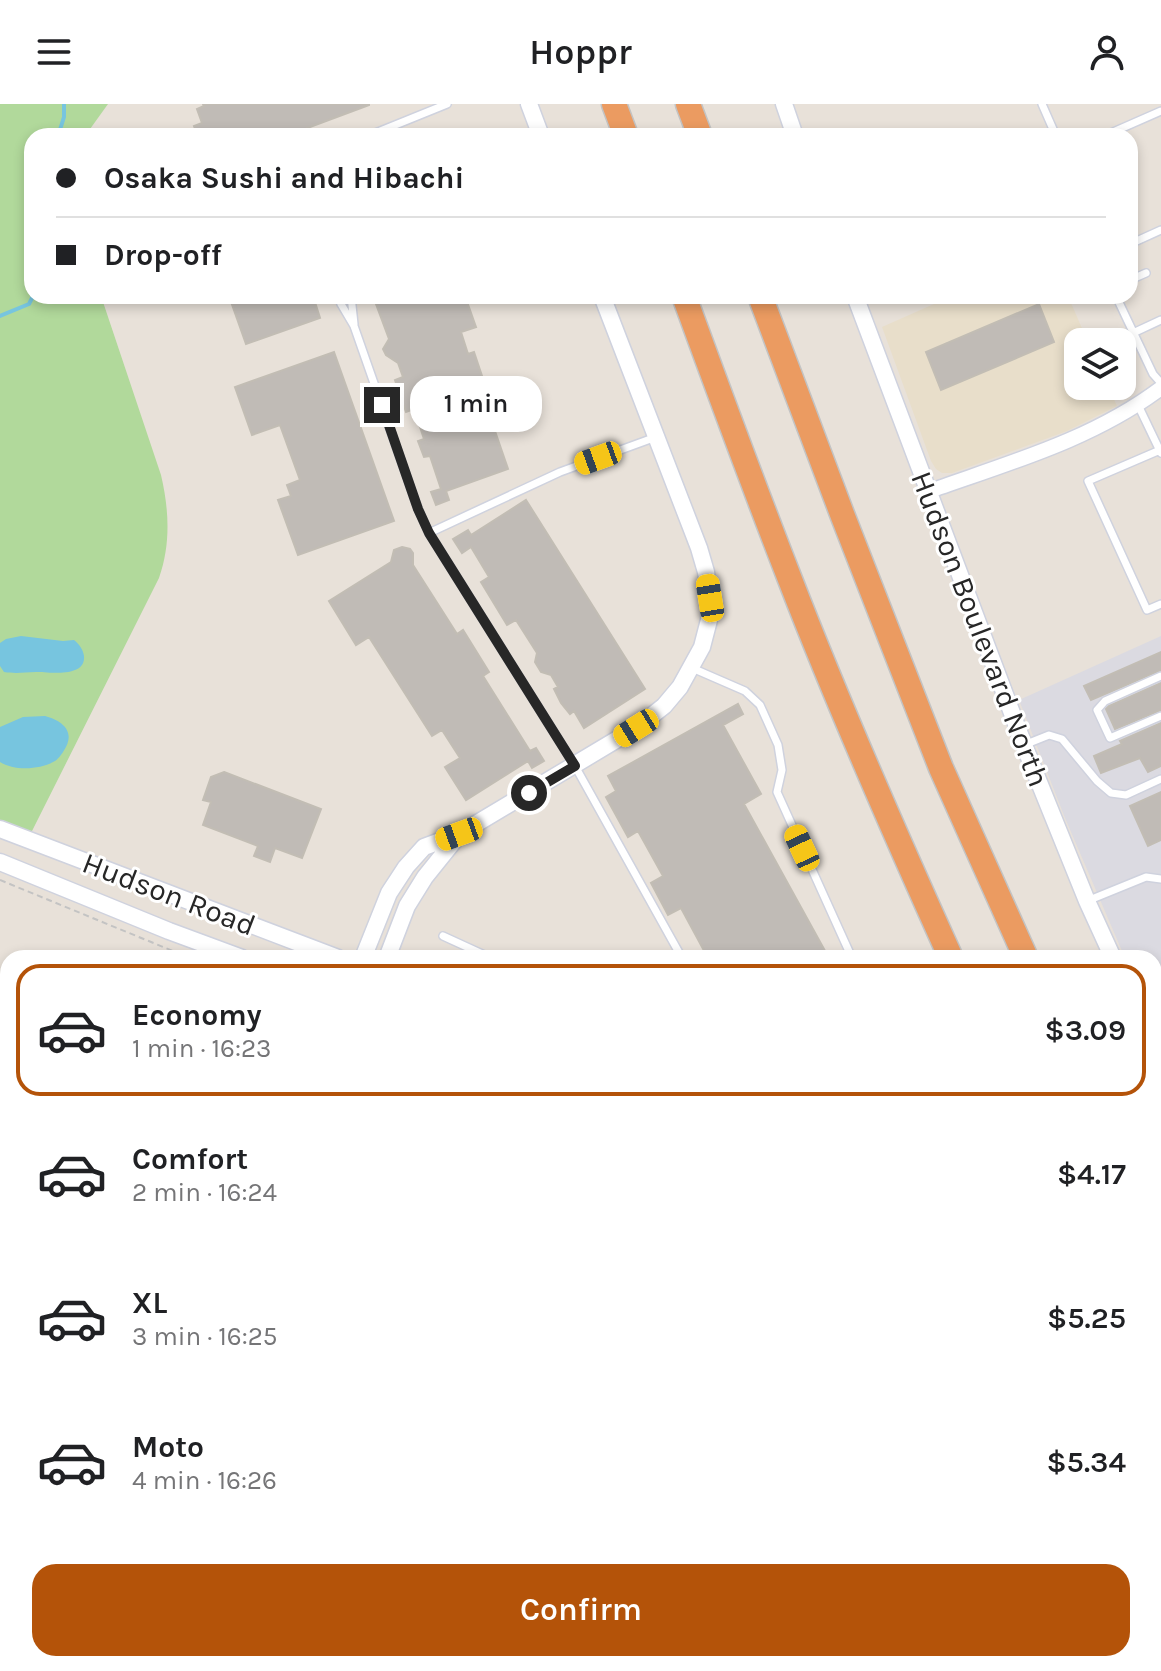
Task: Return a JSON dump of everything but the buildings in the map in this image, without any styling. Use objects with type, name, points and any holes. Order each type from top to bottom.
[{"type":"highway","points":[[614,104],[623,128]]},
{"type":"highway","points":[[688,104],[697,128]]},
{"type":"highway","points":[[687,304],[814,639],[947,950]]},
{"type":"highway","points":[[763,304],[941,768],[1022,950]]},
{"type":"street","points":[[529,104],[538,128]]},
{"type":"street","points":[[784,104],[792,128]]},
{"type":"street","points":[[366,950],[389,893],[424,847],[459,834],[650,718],[680,687],[702,647],[709,620],[710,598],[699,548],[605,304]]},
{"type":"street","name":"Hudson Boulevard North","points":[[858,304],[1024,745],[1109,950]]},
{"type":"street","points":[[927,492],[1078,437],[1138,405],[1161,386]]},
{"type":"street","name":"Hudson Road","points":[[0,829],[317,950]]},
{"type":"street","points":[[390,950],[407,906],[459,834]]},
{"type":"street","name":"Hudson Road","points":[[0,862],[221,950]]},
{"type":"lane","points":[[388,128],[447,104]]},
{"type":"lane","points":[[1042,104],[1052,128]]},
{"type":"lane","points":[[1122,128],[1161,111]]},
{"type":"lane","points":[[1138,240],[1161,230]]},
{"type":"lane","points":[[1138,276],[1146,273]]},
{"type":"lane","points":[[342,304],[354,326],[429,533],[575,766],[678,950]]},
{"type":"lane","points":[[352,304],[354,326]]},
{"type":"lane","points":[[1120,304],[1131,328]]},
{"type":"lane","points":[[1136,332],[1161,320]]},
{"type":"lane","points":[[1136,339],[1161,386]]},
{"type":"lane","points":[[1138,405],[1160,451],[1088,481],[1147,610],[1161,604]]},
{"type":"lane","points":[[429,533],[560,472],[656,437]]},
{"type":"lane","points":[[692,668],[745,691],[760,705],[778,745],[782,770],[777,792],[848,950]]},
{"type":"lane","points":[[1161,676],[1105,701],[1097,710],[1110,738],[1161,716]]},
{"type":"lane","points":[[1024,745],[1049,735],[1062,739],[1111,793],[1126,795],[1161,779]]},
{"type":"lane","points":[[1087,901],[1146,877],[1161,879]]},
{"type":"lane","points":[[443,936],[474,950]]},
{"type":"path","points":[[0,880],[171,950]]},
{"type":"shaded area","points":[[934,304],[1071,304],[1082,328],[1064,328],[1064,400],[1114,400],[1117,406],[1067,431],[952,473],[942,473],[931,461],[882,327]]},
{"type":"shaded area","points":[[1161,636],[1161,950],[1122,950],[1019,700]]},
{"type":"green space","points":[[0,104],[108,104],[91,128],[24,128],[24,304],[104,304],[161,475],[167,514],[166,552],[159,578],[31,833],[0,821]]},
{"type":"water","points":[[21,636],[74,640],[83,651],[83,663],[73,671],[65,672],[4,672],[0,666],[0,643]]},
{"type":"water","points":[[45,716],[62,724],[68,733],[67,745],[58,758],[42,766],[27,768],[0,762],[0,727],[23,717]]},
{"type":"waterway","points":[[61,128],[64,104]]},
{"type":"waterway","points":[[0,316],[29,304]]},
{"type":"route","points":[[382,405],[429,533],[575,766],[529,793]]}]
